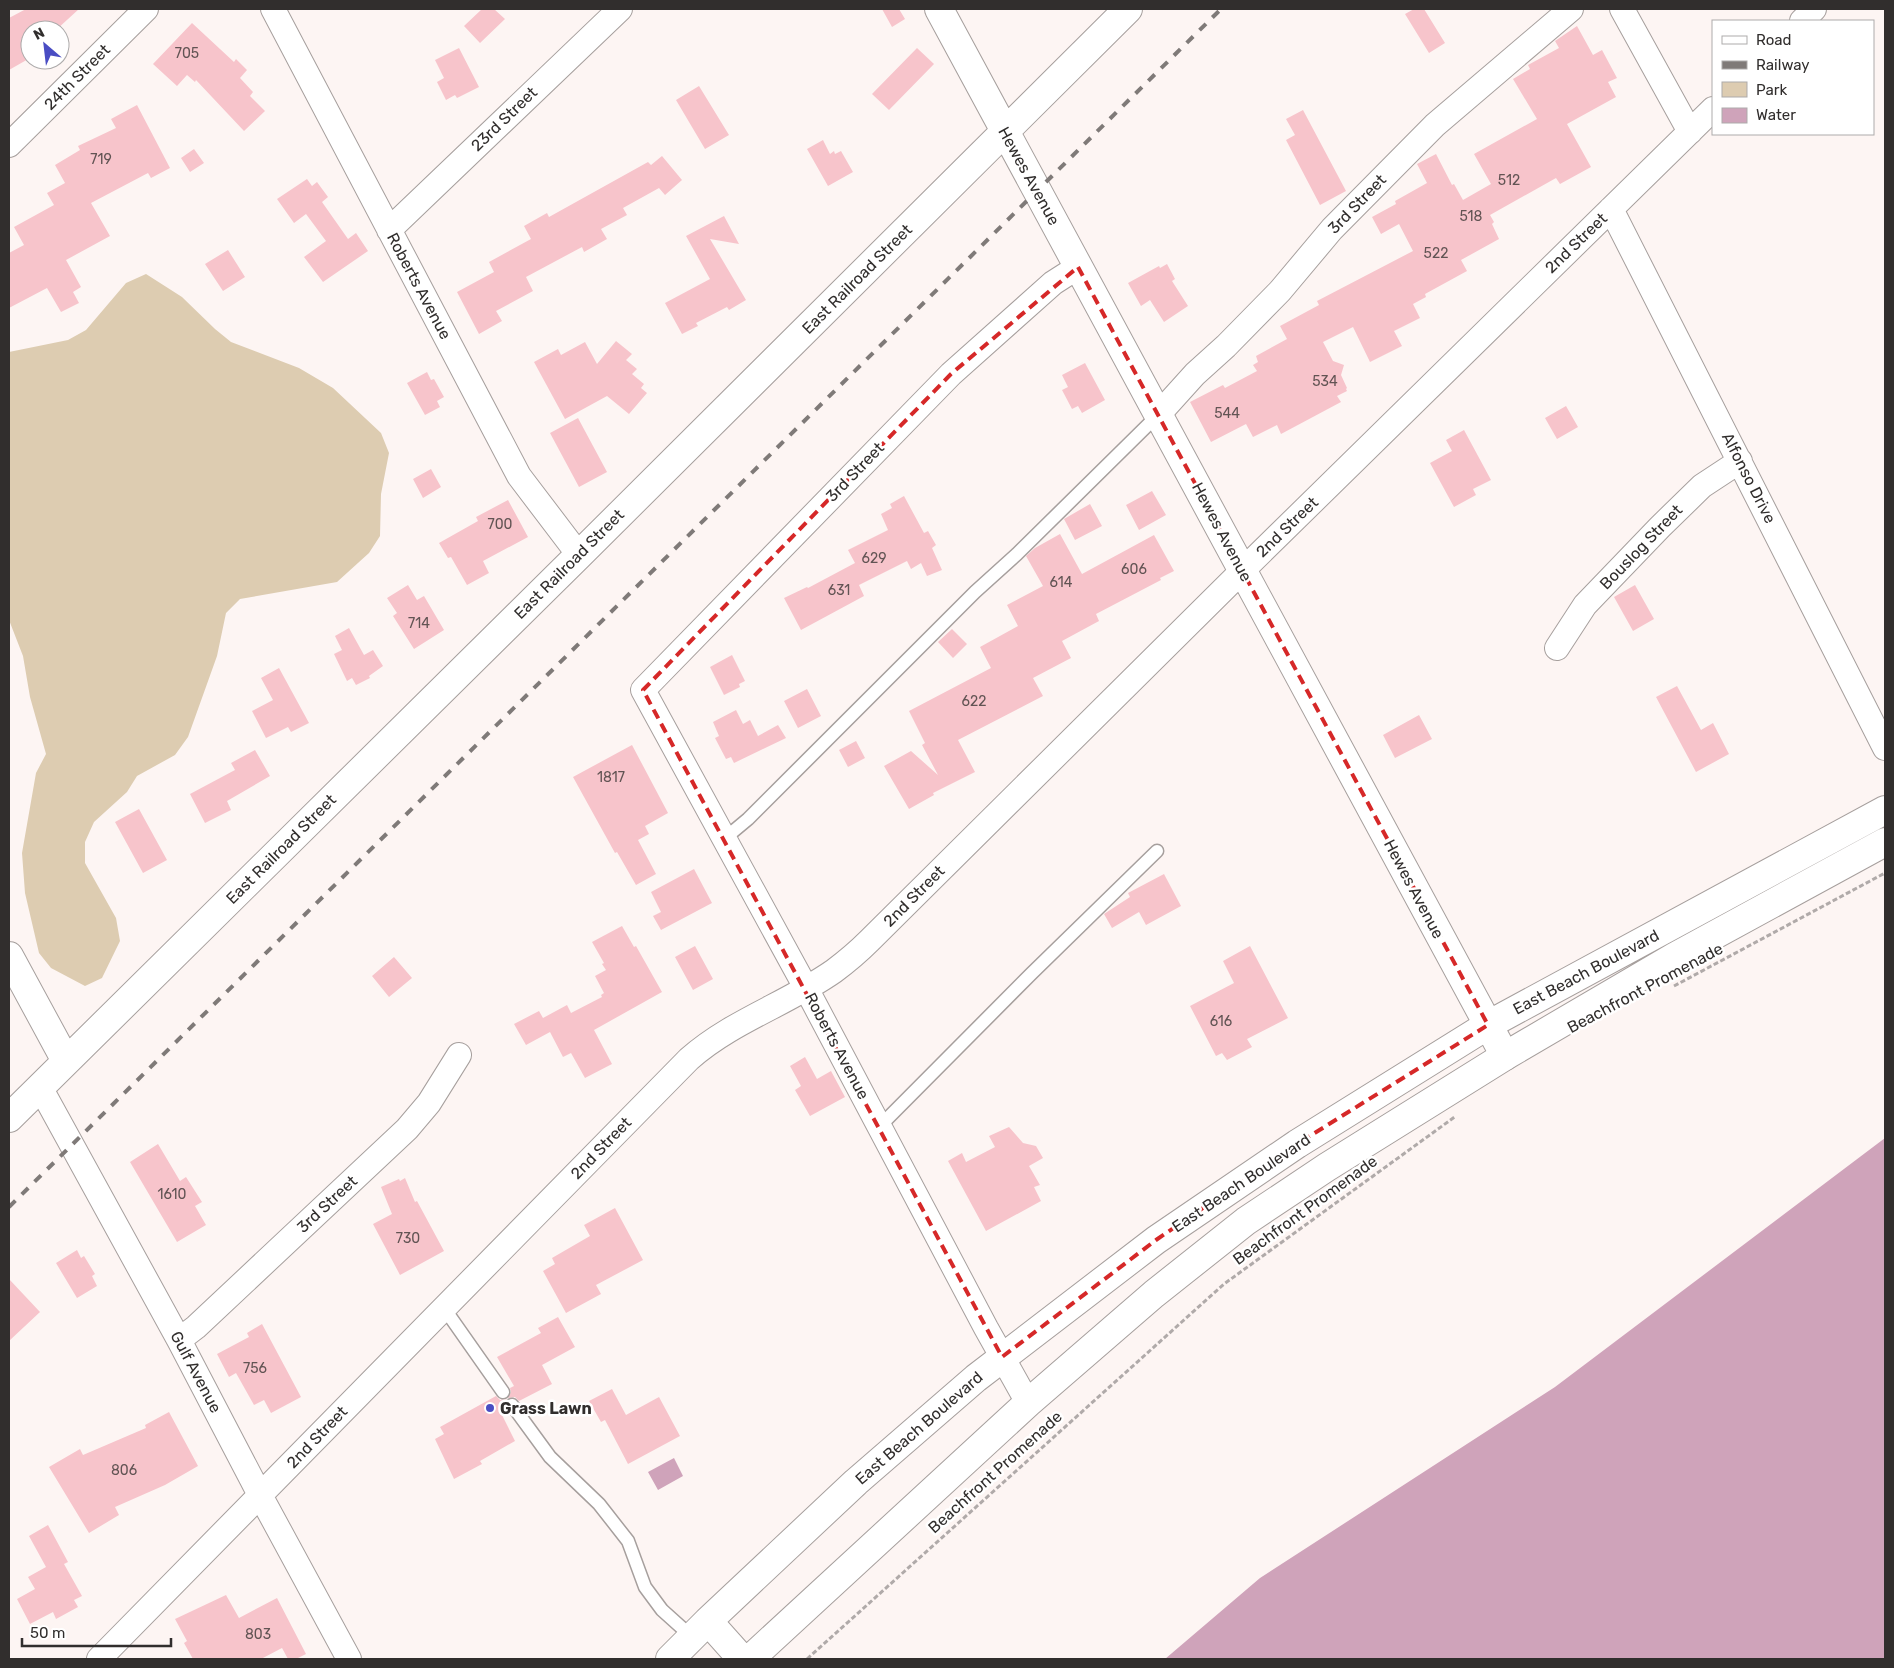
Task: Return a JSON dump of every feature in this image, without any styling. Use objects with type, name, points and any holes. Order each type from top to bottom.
[{"type":"main road","name":"Hewes Avenue","points":[[939,9],[1505,1056]]},
{"type":"main road","name":"East Railroad Street","points":[[9,1118],[1128,9]]},
{"type":"main road","name":"East Beach Boulevard","points":[[670,1659],[856,1482],[1002,1357],[1164,1234],[1297,1144],[1488,1025],[1885,810]]},
{"type":"main road","name":"East Beach Boulevard","points":[[750,1659],[1028,1403],[1154,1294],[1246,1221],[1327,1167],[1505,1056],[1674,957],[1885,842]]},
{"type":"main road","points":[[9,956],[66,1061]]},
{"type":"main road","points":[[700,1629],[742,1659]]},
{"type":"street","name":"24th Street","points":[[9,145],[146,9]]},
{"type":"street","name":"Roberts Avenue","points":[[273,9],[519,476],[579,555]]},
{"type":"street","name":"23rd Street","points":[[389,230],[620,9]]},
{"type":"street","name":"3rd Street","points":[[1158,415],[1195,374],[1226,346],[1280,290],[1332,229],[1435,125],[1571,9]]},
{"type":"street","points":[[1622,9],[1690,132]]},
{"type":"street","points":[[1803,20],[1814,9]]},
{"type":"street","name":"2nd Street","points":[[99,1659],[689,1059],[705,1045],[726,1032],[833,972],[869,941],[1242,571],[1712,110]]},
{"type":"street","name":"Alfonso Drive","points":[[1611,209],[1885,748]]},
{"type":"street","name":"3rd Street","points":[[643,690],[951,374],[1053,283],[1078,266]]},
{"type":"street","name":"Bouslog Street","points":[[1558,648],[1584,605],[1702,486],[1740,461]]},
{"type":"street","name":"Roberts Avenue","points":[[643,690],[806,988],[1028,1403]]},
{"type":"street","name":"3rd Street","points":[[179,1340],[196,1327],[407,1129],[429,1103],[459,1055]]},
{"type":"street","name":"Gulf Avenue","points":[[40,1087],[179,1340],[260,1495],[350,1659]]},
{"type":"lane","points":[[724,839],[748,819],[975,592],[1017,554],[1158,415]]},
{"type":"lane","points":[[880,1126],[1157,851]]},
{"type":"lane","points":[[444,1308],[503,1392]]},
{"type":"lane","points":[[512,1405],[550,1457],[599,1504],[628,1541],[646,1587],[662,1610],[700,1629]]},
{"type":"path","name":"Beachfront Promenade","points":[[1668,990],[1885,873]]},
{"type":"path","name":"Beachfront Promenade","points":[[807,1659],[1224,1284],[1463,1112]]},
{"type":"highlighted area","points":[[1078,267],[1488,1025],[1297,1144],[1156,1240],[1002,1357],[643,690],[951,374]]},
{"type":"green space","points":[[146,274],[182,297],[231,342],[299,368],[333,388],[381,433],[389,453],[381,494],[380,536],[369,553],[337,582],[240,599],[226,613],[217,656],[188,737],[175,755],[137,776],[127,792],[94,822],[85,842],[85,863],[116,918],[120,941],[102,978],[85,986],[51,968],[39,953],[25,893],[22,853],[36,773],[46,754],[30,697],[23,656],[9,620],[9,352],[68,340],[86,330],[126,283]]},
{"type":"water","points":[[1885,1138],[1885,1659],[1165,1659],[1260,1578],[1555,1387]]},
{"type":"water","points":[[674,1458],[683,1476],[658,1490],[648,1472]]},
{"type":"building","points":[[26,9],[79,9],[67,20],[20,20],[20,64],[9,70],[9,18]]},
{"type":"building","points":[[482,9],[494,9],[505,19],[480,43],[464,26]]},
{"type":"building","points":[[882,9],[899,9],[905,19],[892,27]]},
{"type":"building","points":[[1414,9],[1424,9],[1445,43],[1429,53],[1405,14]]},
{"type":"building","points":[[192,23],[234,62],[236,59],[247,70],[240,78],[253,92],[250,96],[265,111],[244,131],[196,80],[195,82],[187,75],[177,86],[153,64]]},
{"type":"building","points":[[1577,26],[1593,55],[1602,50],[1617,78],[1608,82],[1616,97],[1567,124],[1591,167],[1560,184],[1556,178],[1490,215],[1499,239],[1461,260],[1467,271],[1425,294],[1426,297],[1413,304],[1420,318],[1394,331],[1402,346],[1370,362],[1353,327],[1323,342],[1333,361],[1344,365],[1341,375],[1347,391],[1337,396],[1341,402],[1281,434],[1277,425],[1253,437],[1246,424],[1211,442],[1190,402],[1223,385],[1225,388],[1257,371],[1253,365],[1258,362],[1256,356],[1287,339],[1280,326],[1319,305],[1317,301],[1413,251],[1399,224],[1381,234],[1372,217],[1396,204],[1395,201],[1427,183],[1417,164],[1436,154],[1452,185],[1454,184],[1463,200],[1491,184],[1474,154],[1537,119],[1513,79],[1530,69],[1528,65],[1559,48],[1555,41]]},
{"type":"building","points":[[459,48],[479,87],[457,98],[455,95],[446,100],[437,82],[444,78],[435,60]]},
{"type":"building","points":[[917,48],[934,64],[889,110],[872,94]]},
{"type":"building","points":[[699,86],[729,135],[705,149],[676,100]]},
{"type":"building","points":[[137,105],[170,168],[151,178],[148,173],[91,203],[110,236],[66,260],[81,287],[73,292],[79,303],[61,312],[47,288],[9,308],[9,253],[24,245],[14,227],[54,205],[47,193],[65,183],[55,165],[80,150],[78,146],[116,128],[111,119]]},
{"type":"building","points":[[1303,110],[1346,191],[1320,205],[1286,140],[1295,135],[1286,119]]},
{"type":"building","points":[[823,140],[830,154],[834,151],[835,154],[841,151],[853,172],[828,186],[807,149]]},
{"type":"building","points":[[194,149],[204,163],[190,172],[181,158]]},
{"type":"building","points":[[662,156],[682,180],[665,195],[659,188],[623,208],[627,215],[601,229],[607,239],[584,252],[582,247],[526,277],[533,291],[496,311],[502,321],[479,334],[457,292],[494,272],[489,262],[531,239],[524,226],[547,213],[549,217],[648,162],[651,165]]},
{"type":"building","points":[[307,179],[312,186],[317,182],[328,197],[322,202],[348,239],[356,233],[368,251],[323,282],[304,257],[326,241],[306,214],[294,223],[277,199]]},
{"type":"building","points":[[724,216],[739,244],[710,239],[746,300],[729,310],[727,307],[696,323],[698,326],[682,334],[665,303],[710,279],[686,236]]},
{"type":"building","points":[[228,250],[245,277],[223,291],[205,264]]},
{"type":"building","points":[[1167,264],[1175,279],[1172,281],[1188,306],[1164,322],[1150,300],[1141,306],[1128,283],[1159,266],[1160,268]]},
{"type":"building","points":[[616,341],[632,354],[626,360],[637,369],[632,374],[644,384],[641,388],[647,393],[629,414],[607,396],[565,419],[534,362],[558,349],[561,355],[585,342],[597,364]]},
{"type":"building","points":[[1085,363],[1105,400],[1082,413],[1078,406],[1072,409],[1062,390],[1068,387],[1062,375]]},
{"type":"building","points":[[427,372],[431,380],[434,379],[444,397],[437,401],[440,407],[425,415],[407,383]]},
{"type":"building","points":[[1566,406],[1578,427],[1557,439],[1545,418]]},
{"type":"building","points":[[578,418],[607,472],[579,487],[550,433]]},
{"type":"building","points":[[1464,430],[1491,480],[1473,489],[1476,495],[1454,507],[1430,463],[1452,451],[1446,440]]},
{"type":"building","points":[[431,469],[441,487],[423,498],[413,479]]},
{"type":"building","points":[[1152,491],[1166,515],[1139,530],[1126,505]]},
{"type":"building","points":[[904,496],[924,533],[928,531],[936,545],[932,548],[942,570],[927,576],[921,563],[911,569],[907,561],[859,585],[864,596],[801,630],[784,598],[808,588],[855,563],[848,550],[888,530],[881,514],[892,508],[890,504]]},
{"type":"building","points":[[508,500],[528,537],[483,561],[489,573],[467,585],[451,557],[448,558],[439,543],[478,521],[476,517]]},
{"type":"building","points":[[1090,504],[1102,526],[1075,540],[1064,519]]},
{"type":"building","points":[[1060,534],[1082,574],[1154,535],[1174,571],[1160,578],[1161,580],[1096,614],[1099,621],[1062,641],[1071,658],[1033,678],[1043,696],[958,740],[975,772],[933,793],[934,795],[909,809],[884,766],[911,751],[938,775],[922,745],[925,743],[909,711],[991,668],[980,647],[1018,626],[1007,605],[1043,586],[1026,556],[1035,548]]},
{"type":"building","points":[[408,585],[417,600],[424,596],[444,630],[414,649],[393,616],[397,613],[387,598]]},
{"type":"building","points":[[1635,585],[1654,619],[1633,631],[1614,597]]},
{"type":"building","points":[[349,628],[364,655],[373,650],[383,666],[369,676],[370,678],[356,685],[352,678],[347,681],[334,654],[342,650],[335,636]]},
{"type":"building","points":[[952,629],[967,644],[953,658],[938,642]]},
{"type":"building","points":[[732,655],[745,681],[739,684],[740,687],[724,695],[710,667]]},
{"type":"building","points":[[279,668],[309,723],[291,732],[288,727],[266,738],[252,711],[273,700],[261,678]]},
{"type":"building","points":[[1677,686],[1701,730],[1713,723],[1729,754],[1696,772],[1656,697]]},
{"type":"building","points":[[807,689],[821,716],[798,728],[784,701]]},
{"type":"building","points":[[736,710],[743,724],[750,720],[758,736],[778,725],[786,738],[734,763],[731,757],[726,759],[715,738],[719,736],[713,722]]},
{"type":"building","points":[[1419,715],[1432,739],[1395,758],[1383,735]]},
{"type":"building","points":[[856,741],[865,758],[848,767],[839,750]]},
{"type":"building","points":[[632,745],[668,813],[645,826],[649,834],[638,840],[656,874],[636,885],[617,852],[615,853],[573,777]]},
{"type":"building","points":[[255,750],[270,776],[227,801],[231,810],[205,823],[190,794],[235,770],[231,763]]},
{"type":"building","points":[[139,809],[167,860],[143,873],[115,822]]},
{"type":"building","points":[[694,869],[712,903],[661,930],[653,916],[661,912],[651,892]]},
{"type":"building","points":[[1164,874],[1181,906],[1146,925],[1139,912],[1112,928],[1104,914],[1130,897],[1128,893]]},
{"type":"building","points":[[622,926],[634,947],[636,946],[662,992],[594,1030],[612,1064],[585,1078],[571,1053],[563,1057],[550,1032],[526,1045],[514,1024],[539,1011],[543,1018],[567,1005],[571,1013],[602,997],[601,995],[604,993],[595,976],[606,970],[592,942]]},
{"type":"building","points":[[695,946],[713,979],[693,990],[675,957]]},
{"type":"building","points":[[1250,946],[1288,1018],[1247,1039],[1252,1047],[1227,1060],[1222,1053],[1216,1056],[1190,1006],[1234,983],[1223,961]]},
{"type":"building","points":[[394,957],[412,978],[389,997],[372,976]]},
{"type":"building","points":[[805,1057],[817,1079],[831,1071],[845,1097],[810,1116],[795,1090],[801,1086],[790,1066]]},
{"type":"building","points":[[1009,1127],[1023,1143],[1036,1146],[1043,1158],[1029,1166],[1040,1185],[1034,1187],[1041,1201],[986,1231],[948,1161],[962,1153],[966,1162],[995,1147],[989,1136]]},
{"type":"building","points":[[158,1144],[180,1181],[186,1177],[202,1202],[195,1206],[206,1225],[177,1242],[130,1162]]},
{"type":"building","points":[[405,1178],[415,1202],[417,1201],[444,1251],[400,1275],[373,1224],[392,1214],[381,1187]]},
{"type":"building","points":[[615,1208],[643,1260],[596,1285],[601,1294],[566,1313],[543,1271],[555,1264],[552,1258],[590,1236],[584,1225]]},
{"type":"building","points":[[77,1250],[81,1258],[84,1256],[95,1274],[92,1276],[97,1286],[77,1298],[56,1263]]},
{"type":"building","points":[[9,1279],[40,1312],[9,1341]]},
{"type":"building","points":[[558,1317],[575,1347],[542,1365],[552,1384],[519,1401],[515,1397],[508,1398],[511,1392],[510,1388],[514,1386],[497,1357],[541,1333],[538,1328]]},
{"type":"building","points":[[262,1324],[301,1397],[271,1413],[264,1400],[254,1405],[236,1373],[229,1377],[217,1354],[249,1337],[247,1333]]},
{"type":"building","points":[[612,1389],[626,1415],[659,1397],[680,1436],[628,1464],[605,1420],[601,1422],[589,1401]]},
{"type":"building","name":"Grass Lawn","points":[[496,1396],[500,1400],[507,1399],[504,1402],[505,1408],[500,1411],[515,1441],[480,1461],[482,1464],[454,1479],[435,1439],[444,1434],[440,1427]]},
{"type":"building","points":[[169,1412],[198,1466],[165,1485],[115,1507],[119,1515],[89,1533],[49,1467],[80,1449],[83,1455],[146,1428],[145,1425]]},
{"type":"building","points":[[48,1525],[68,1562],[64,1564],[82,1596],[74,1600],[78,1607],[56,1619],[53,1612],[30,1624],[17,1599],[35,1589],[28,1577],[46,1567],[29,1536]]},
{"type":"building","points":[[226,1595],[239,1618],[277,1598],[306,1654],[296,1659],[288,1659],[282,1648],[261,1659],[193,1659],[184,1643],[187,1641],[175,1619]]},
{"type":"railway","points":[[9,1207],[1221,9]]},
{"type":"place","name":"Grass Lawn","points":[[490,1408]]}]
